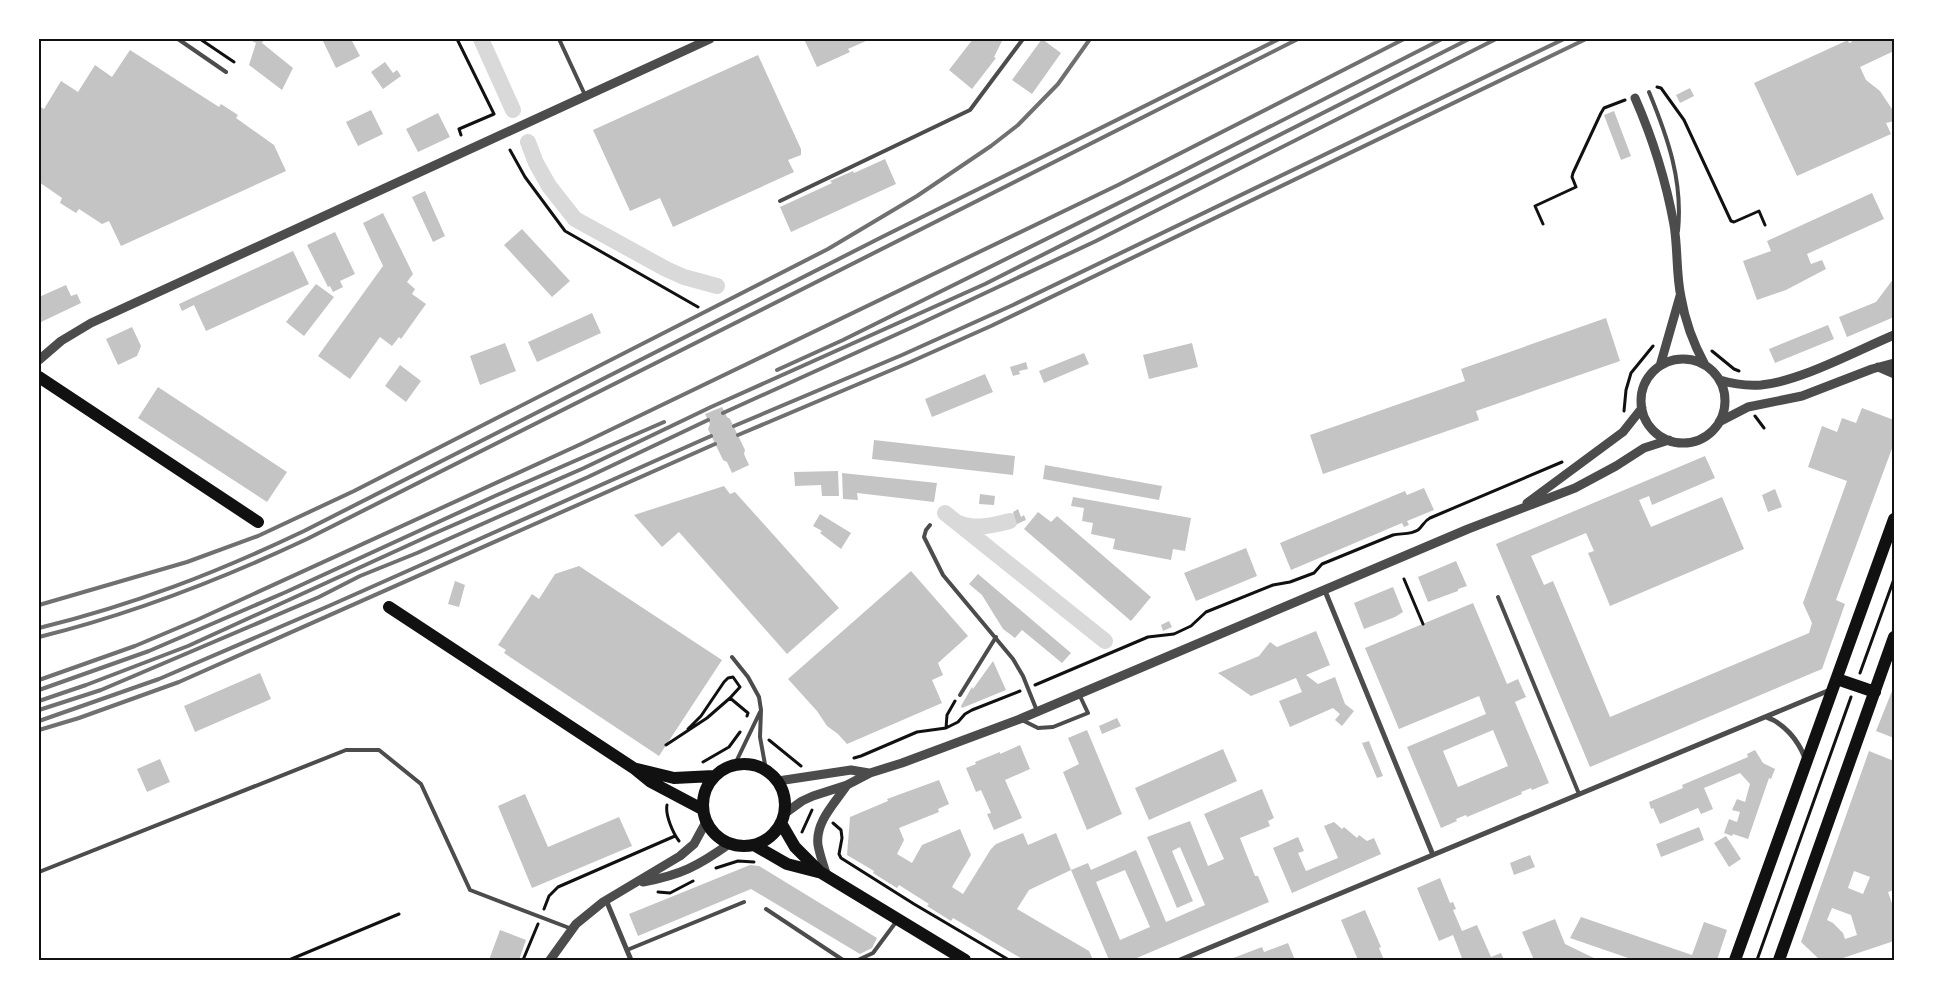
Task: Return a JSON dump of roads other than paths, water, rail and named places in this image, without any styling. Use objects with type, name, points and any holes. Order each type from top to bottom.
[{"type":"main road","points":[[39,377],[258,522]]},
{"type":"main road","points":[[1735,960],[1894,519]]},
{"type":"main road","points":[[389,607],[635,769],[651,782],[702,809]]},
{"type":"main road","points":[[1782,958],[1875,692],[1889,664],[1894,637]]},
{"type":"main road","points":[[1835,684],[1875,692]]},
{"type":"main road","points":[[783,818],[770,837],[754,845],[730,844],[718,838],[706,822],[702,809],[704,791],[714,776],[724,768],[735,764],[751,764],[766,770],[778,781],[785,797],[783,818],[794,847],[823,875],[965,960]]},
{"type":"main road","points":[[635,769],[674,778],[714,776]]},
{"type":"main road","points":[[754,845],[787,864],[823,875]]},
{"type":"street","points":[[39,360],[61,341],[90,323],[710,39]]},
{"type":"street","points":[[1635,98],[1660,167],[1669,200],[1676,245],[1680,296],[1690,332],[1705,365]]},
{"type":"street","points":[[1660,366],[1680,296]]},
{"type":"street","points":[[1720,380],[1739,385],[1781,381],[1894,335]]},
{"type":"street","points":[[1694,360],[1705,365],[1720,380],[1725,401],[1724,412],[1719,422],[1712,431],[1692,442],[1669,440],[1659,435],[1651,428],[1642,408],[1644,384],[1660,366],[1670,361],[1694,360]]},
{"type":"street","points":[[1719,422],[1748,407],[1802,396],[1878,367],[1894,363]]},
{"type":"street","points":[[1878,367],[1894,374]]},
{"type":"street","points":[[1520,508],[1623,432],[1642,408]]},
{"type":"street","points":[[783,818],[802,801],[813,796],[847,786],[870,773],[902,763],[1037,712],[1520,508],[1575,488],[1616,466],[1644,448],[1669,440]]},
{"type":"street","points":[[1325,591],[1433,855]]},
{"type":"street","points":[[1180,960],[1765,717],[1835,684]]},
{"type":"street","points":[[1765,717],[1775,720],[1796,740],[1806,763]]},
{"type":"street","points":[[778,781],[851,770],[870,773]]},
{"type":"street","points":[[823,875],[818,835],[823,818],[847,786]]},
{"type":"street","points":[[550,960],[572,929],[591,911],[606,900],[666,866],[687,851],[694,844],[706,822]]},
{"type":"street","points":[[635,883],[668,877],[686,871],[730,844]]},
{"type":"street","points":[[606,900],[632,960]]},
{"type":"lane","points":[[178,39],[226,72]]},
{"type":"lane","points":[[559,39],[585,96]]},
{"type":"lane","points":[[780,201],[970,110],[1023,39]]},
{"type":"lane","points":[[1649,92],[1670,147],[1677,175],[1680,212],[1676,245]]},
{"type":"lane","points":[[930,525],[924,537],[943,575],[996,637],[1018,667],[1037,712]]},
{"type":"lane","points":[[1498,597],[1579,794]]},
{"type":"lane","points":[[960,695],[996,637]]},
{"type":"lane","points":[[732,657],[755,687],[759,697],[761,710],[760,737],[766,770]]},
{"type":"lane","points":[[1020,719],[1038,728],[1053,727],[1088,713],[1079,694]]},
{"type":"lane","points":[[735,764],[761,710]]},
{"type":"lane","points":[[39,872],[346,750],[379,750],[421,784],[470,890],[572,929]]},
{"type":"lane","points":[[627,950],[744,902]]},
{"type":"lane","points":[[766,909],[843,960]]},
{"type":"lane","points":[[858,960],[873,952],[897,920]]},
{"type":"waterway","points":[[481,39],[513,110]]},
{"type":"waterway","points":[[528,142],[536,163],[549,186],[575,219],[666,269],[684,277],[717,286]]},
{"type":"waterway","points":[[945,513],[1105,641]]},
{"type":"waterway","points":[[959,523],[978,526],[1010,521]]},
{"type":"railway","points":[[39,605],[187,562],[258,536],[354,491],[828,249],[917,196],[991,146],[1018,125],[1058,84],[1090,39]]},
{"type":"railway","points":[[39,628],[108,609],[174,587],[239,561],[304,531],[880,238],[1279,39]]},
{"type":"railway","points":[[39,637],[108,618],[175,595],[307,539],[1298,39]]},
{"type":"railway","points":[[39,680],[135,646],[199,619],[581,444],[1118,185],[1404,39]]},
{"type":"railway","points":[[777,370],[843,340],[1177,174],[1442,39]]},
{"type":"railway","points":[[39,701],[188,646],[433,534],[584,468],[711,407],[985,284],[1469,39]]},
{"type":"railway","points":[[723,413],[1096,241],[1496,39]]},
{"type":"railway","points":[[734,426],[902,355],[1013,305],[1564,39]]},
{"type":"railway","points":[[738,435],[991,326],[1586,39]]},
{"type":"railway","points":[[39,710],[101,690],[319,597],[360,576],[417,553],[588,477],[708,420]]},
{"type":"railway","points":[[39,690],[149,651],[286,592],[497,495],[664,422]]},
{"type":"railway","points":[[39,721],[159,679],[331,605],[711,436]]},
{"type":"railway","points":[[39,730],[79,718],[179,682],[715,444]]}]
